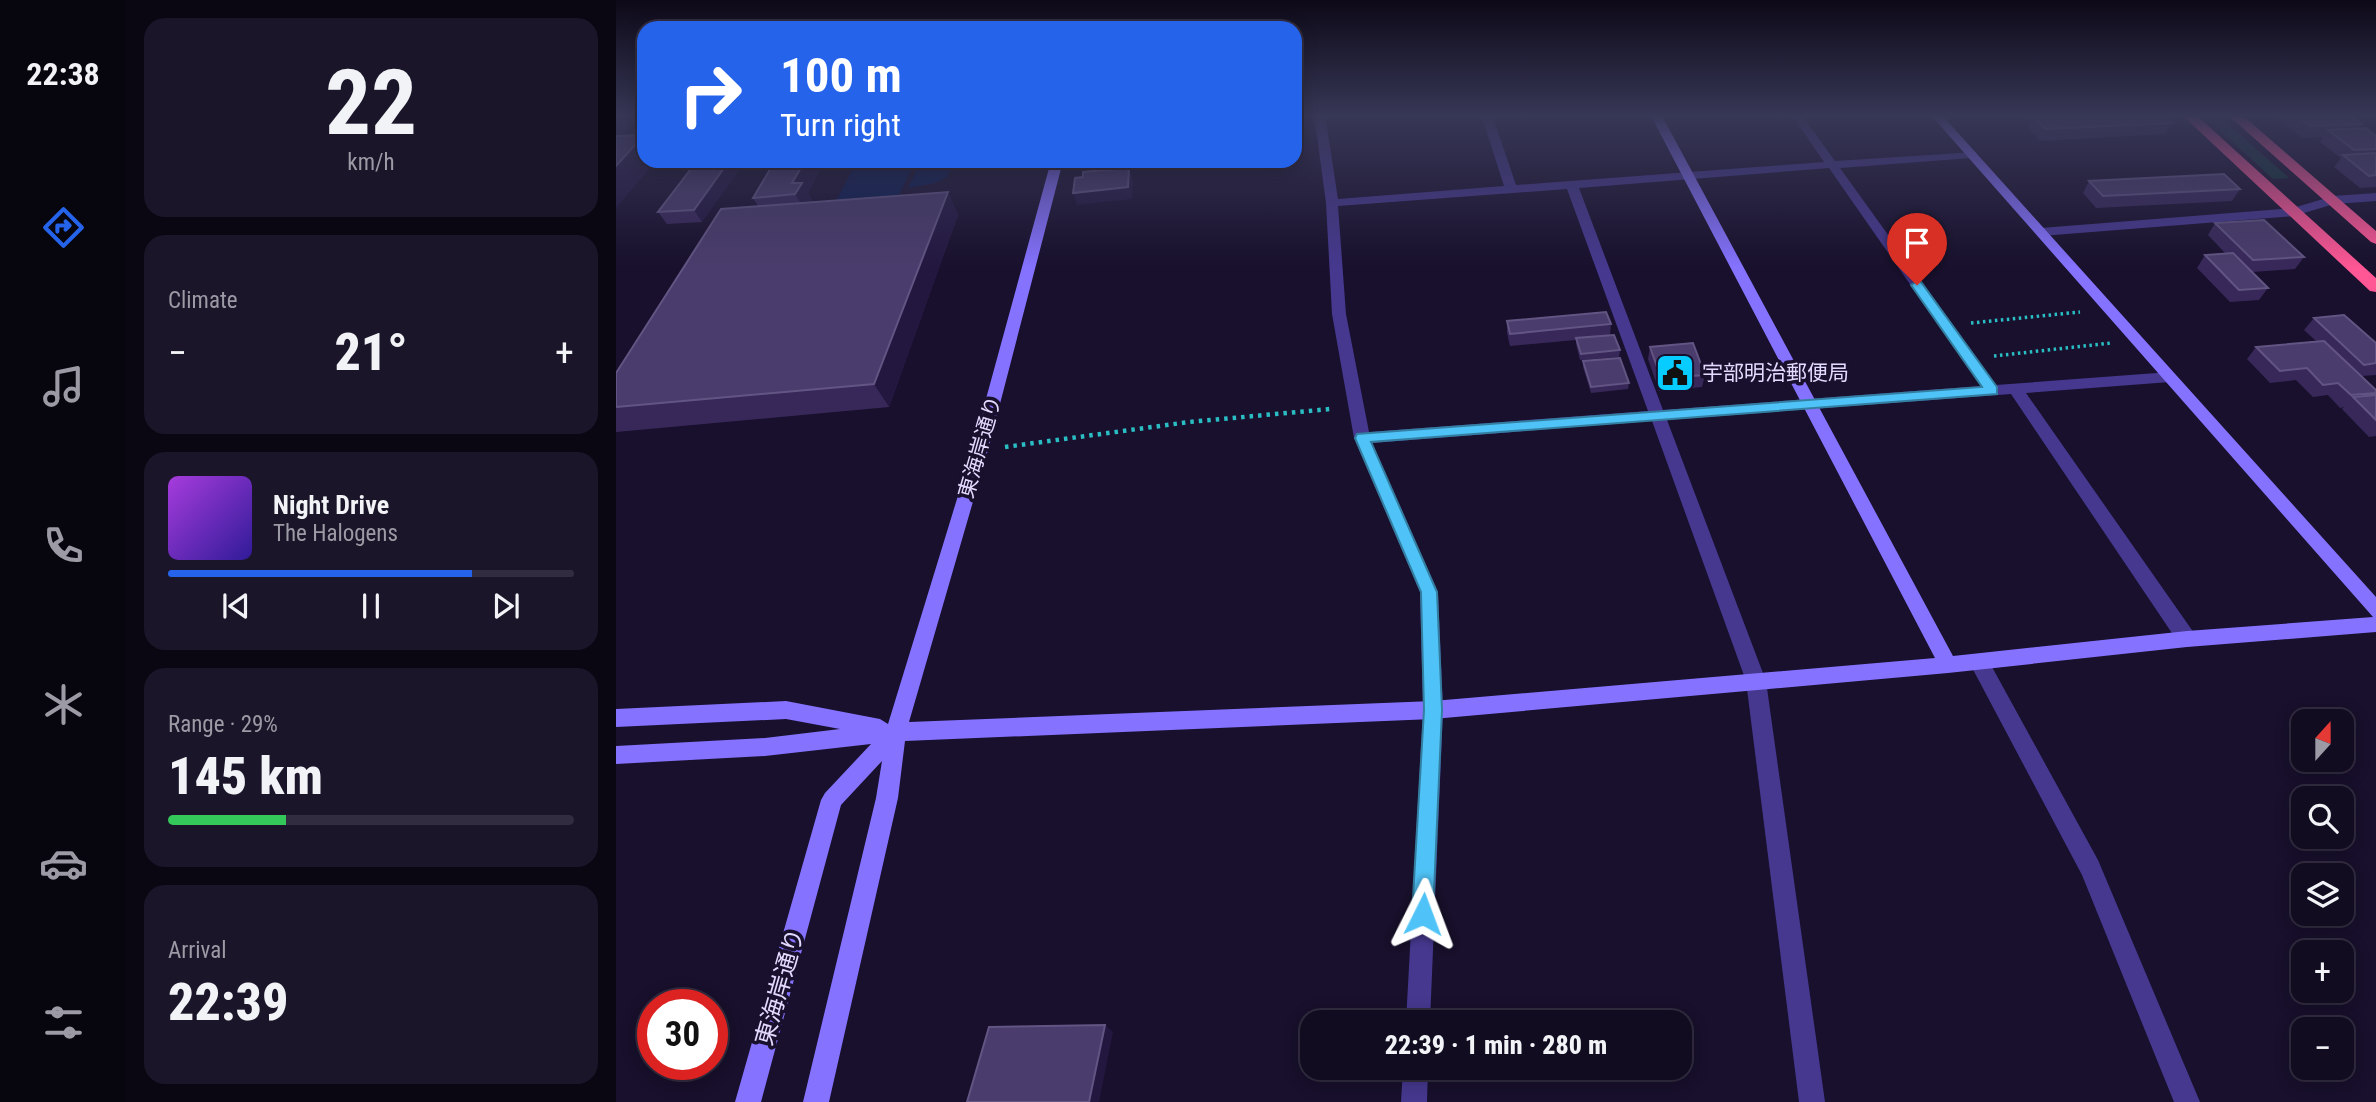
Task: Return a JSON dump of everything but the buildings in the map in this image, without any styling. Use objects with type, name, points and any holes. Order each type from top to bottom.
[{"type":"highway","points":[[2244,165],[2376,288]]},
{"type":"highway","points":[[2293,165],[2376,239]]},
{"type":"street","points":[[1327,165],[1332,203],[1339,314],[1362,438],[1429,592],[1433,710],[1419,1010]]},
{"type":"street","points":[[1503,165],[1511,189]]},
{"type":"street","points":[[1682,165],[1948,665]]},
{"type":"street","points":[[1332,203],[1815,165]]},
{"type":"street","points":[[1833,165],[1992,391]]},
{"type":"street","points":[[1981,165],[2376,610]]},
{"type":"street","name":"東海岸通り","points":[[816,1102],[887,798],[896,732],[980,450],[1055,168]]},
{"type":"street","points":[[1572,185],[1756,681],[1812,1102]]},
{"type":"street","points":[[2041,232],[2294,212],[2333,200],[2376,197]]},
{"type":"street","points":[[1362,438],[2170,377]]},
{"type":"street","points":[[2015,389],[2187,639]]},
{"type":"street","points":[[616,755],[765,747],[896,732],[1433,710],[1948,665],[2187,639],[2376,624]]},
{"type":"street","points":[[1979,662],[2090,868],[2187,1102]]},
{"type":"street","points":[[616,718],[786,710],[896,732]]},
{"type":"street","name":"東海岸通り","points":[[748,1102],[832,800],[896,732]]},
{"type":"street","points":[[1414,1102],[1415,1080]]},
{"type":"path","points":[[1945,325],[2110,309]]},
{"type":"path","points":[[1969,359],[2138,341]]},
{"type":"path","points":[[980,450],[1189,422],[1356,407]]},
{"type":"green space","points":[[2258,165],[2275,165],[2289,178],[2273,179]]},
{"type":"water","points":[[853,168],[912,168],[898,197],[836,201]]},
{"type":"water","points":[[918,168],[951,168],[947,177],[935,183],[908,188]]},
{"type":"place","name":"宇部明治郵便局","points":[[1675,373]]},
{"type":"route","points":[[1423,914],[1433,710],[1429,592],[1362,438],[1992,391],[1917,285]]}]
